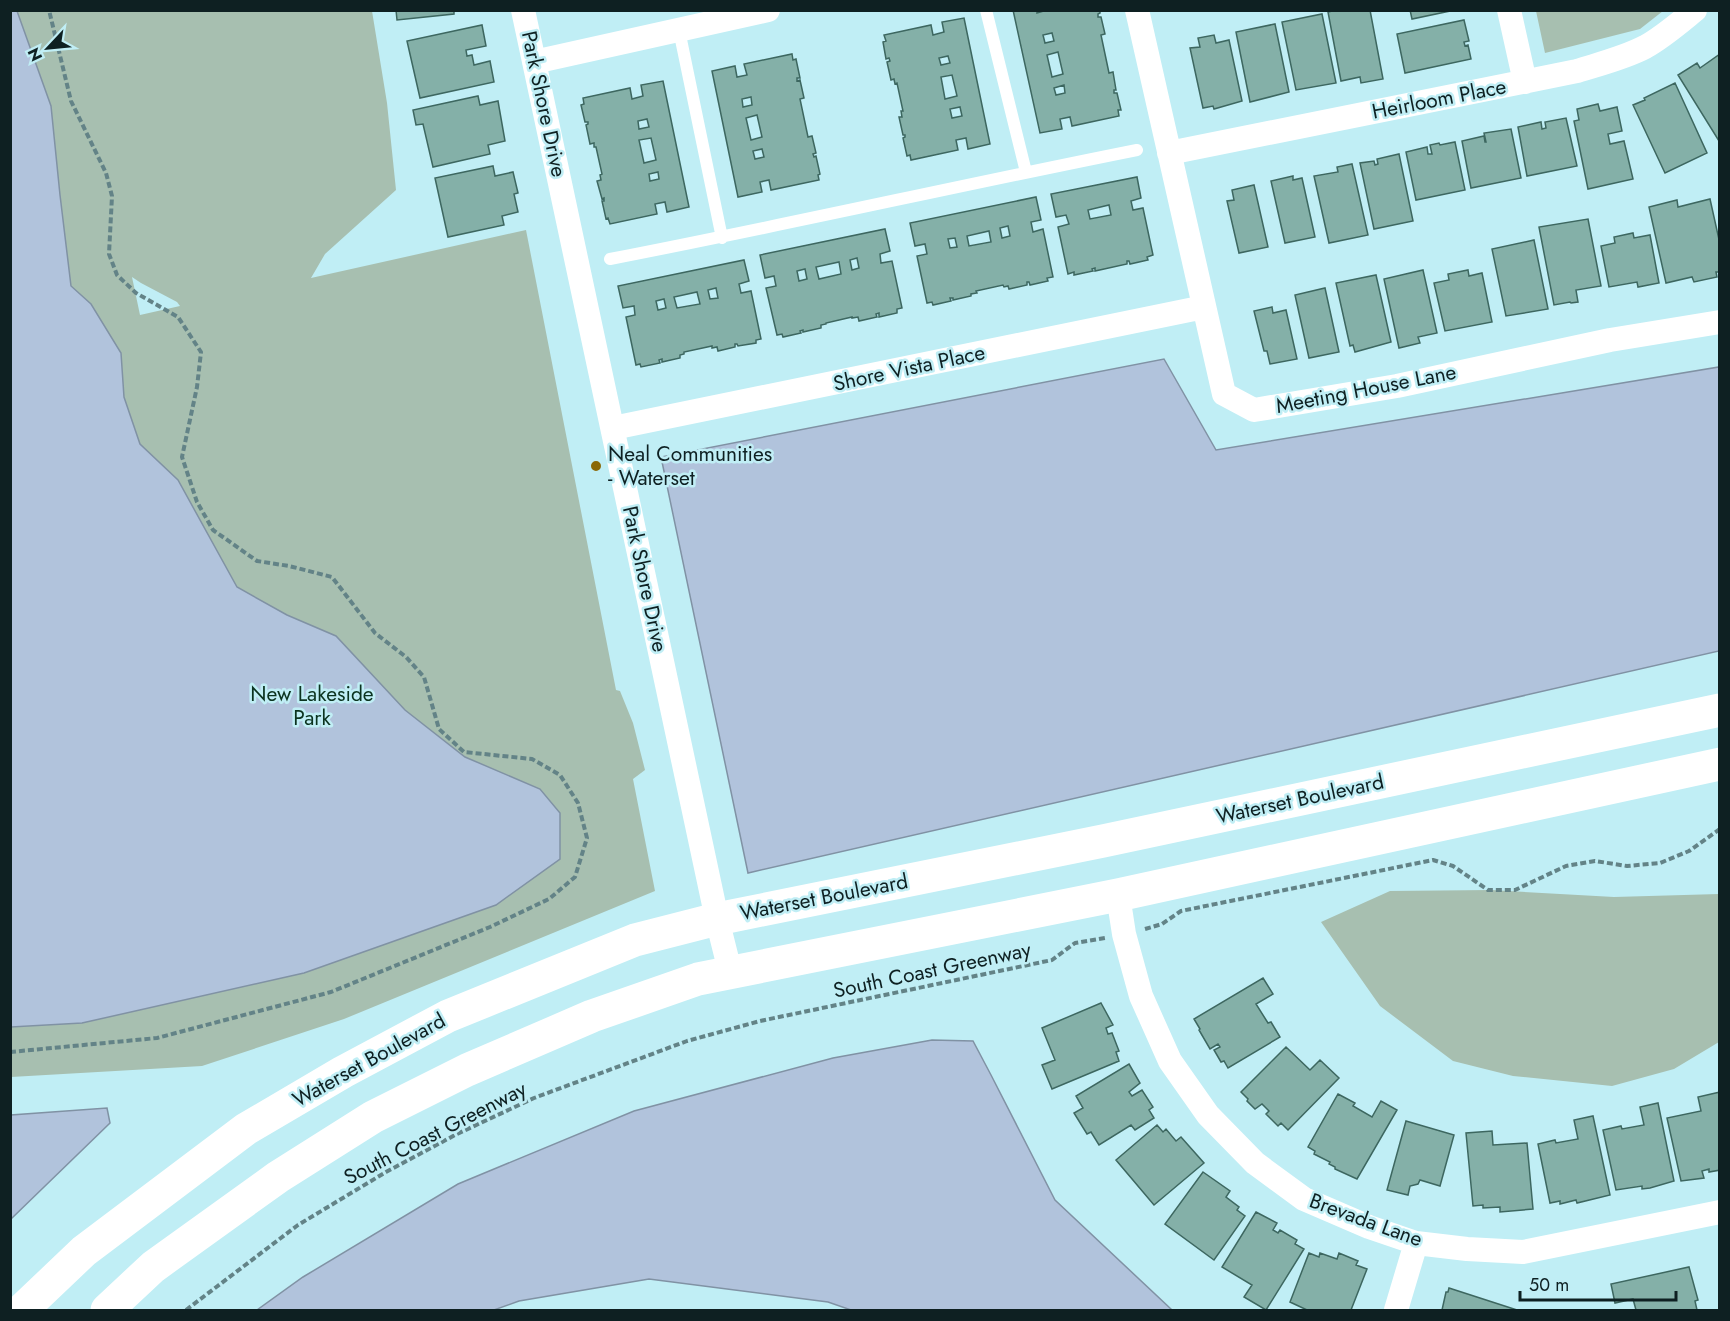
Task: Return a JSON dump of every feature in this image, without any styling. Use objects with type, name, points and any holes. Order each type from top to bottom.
[{"type":"street","name":"Park Shore Drive","points":[[524,10],[717,919],[730,971]]},
{"type":"street","points":[[534,62],[768,10]]},
{"type":"street","name":"Meeting House Lane","points":[[1137,10],[1224,394],[1254,410],[1398,386],[1610,340],[1719,322]]},
{"type":"street","points":[[1509,10],[1525,82]]},
{"type":"street","name":"Heirloom Place","points":[[1169,153],[1577,71],[1645,47],[1695,10]]},
{"type":"street","name":"Shore Vista Place","points":[[613,428],[1204,307]]},
{"type":"street","name":"Waterset Boulevard","points":[[22,1311],[84,1251],[246,1129],[343,1072],[448,1016],[635,940],[717,919],[1103,841],[1719,710]]},
{"type":"street","points":[[107,1311],[153,1267],[278,1177],[373,1117],[467,1070],[592,1016],[698,979],[1118,895],[1719,764]]},
{"type":"street","name":"Brevada Lane","points":[[1118,895],[1124,934],[1141,996],[1170,1061],[1208,1115],[1255,1163],[1304,1198],[1369,1227],[1416,1243],[1467,1250],[1523,1252],[1719,1212]]},
{"type":"street","points":[[1396,1311],[1416,1243]]},
{"type":"lane","points":[[986,10],[1026,172]]},
{"type":"lane","points":[[679,30],[722,238]]},
{"type":"lane","points":[[610,259],[722,238],[1137,150]]},
{"type":"path","points":[[10,1052],[157,1038],[331,992],[490,927],[549,899],[575,877],[587,838],[578,803],[560,775],[532,759],[464,752],[439,729],[424,676],[406,657],[375,633],[332,577],[257,561],[213,530],[197,502],[182,457],[197,387],[201,352],[178,317],[136,293],[117,275],[109,254],[112,196],[106,173],[71,101],[49,10]]},
{"type":"path","name":"South Coast Greenway","points":[[186,1311],[308,1219],[396,1166],[534,1098],[687,1041],[749,1024],[1052,960],[1075,943],[1162,924],[1181,911],[1433,860],[1453,866],[1488,890],[1515,890],[1566,866],[1576,864],[1595,861],[1627,866],[1660,863],[1689,851],[1719,830]]},
{"type":"green space","points":[[1536,10],[1663,11],[1640,29],[1545,53]]},
{"type":"green space","name":"New Lakeside Park","points":[[11,11],[372,11],[387,103],[396,190],[325,254],[311,278],[526,230],[616,690],[620,691],[633,723],[645,770],[633,779],[655,891],[344,1019],[202,1066],[11,1077]],"holes":[[[132,277],[177,302],[180,306],[140,315]]]},
{"type":"green space","points":[[1491,890],[1614,897],[1719,894],[1719,1042],[1674,1069],[1612,1086],[1513,1076],[1453,1061],[1380,1006],[1321,922],[1390,891]]},
{"type":"water","points":[[10,11],[17,11],[51,106],[71,286],[91,304],[121,353],[124,397],[140,444],[178,480],[237,587],[287,615],[336,636],[405,710],[465,757],[540,789],[560,813],[560,859],[496,905],[304,973],[82,1023],[11,1027]]},
{"type":"water","points":[[1164,359],[1216,450],[1719,367],[1719,651],[748,873],[661,457]]},
{"type":"water","points":[[932,1040],[973,1041],[1055,1200],[1172,1310],[851,1310],[828,1302],[649,1279],[519,1301],[494,1310],[257,1310],[303,1277],[458,1184],[634,1111],[833,1058]]},
{"type":"water","points":[[107,1108],[110,1123],[11,1219],[11,1115]]},
{"type":"building","points":[[396,10],[454,10],[454,14],[397,20]]},
{"type":"building","points":[[1013,10],[1037,10],[1037,13],[1047,10],[1100,10],[1098,17],[1101,17],[1105,34],[1101,35],[1109,73],[1113,72],[1116,90],[1114,93],[1117,93],[1121,110],[1118,110],[1119,116],[1072,126],[1070,117],[1060,119],[1062,129],[1040,133]],"holes":[[[1052,33],[1054,41],[1045,43],[1043,35]],[[1058,52],[1063,74],[1052,77],[1047,55]],[[1064,85],[1065,93],[1056,95],[1054,88]]]},
{"type":"building","points":[[1370,10],[1383,79],[1361,83],[1360,77],[1341,81],[1328,12]]},
{"type":"building","points":[[1410,10],[1455,10],[1412,19]]},
{"type":"building","points":[[1322,14],[1336,83],[1296,90],[1282,22]]},
{"type":"building","points":[[964,18],[990,144],[968,149],[966,138],[956,140],[958,150],[911,160],[910,155],[907,156],[903,138],[905,135],[903,135],[899,117],[902,117],[901,111],[903,111],[897,83],[895,84],[894,79],[891,80],[887,62],[890,61],[889,58],[886,59],[883,42],[886,41],[884,35],[931,25],[933,35],[944,32],[942,22]],"holes":[[[948,56],[950,63],[941,65],[939,58]],[[952,75],[957,96],[945,99],[941,77]],[[960,107],[962,116],[952,118],[950,109]]]},
{"type":"building","points":[[1464,20],[1469,41],[1464,42],[1465,46],[1468,45],[1471,59],[1405,73],[1397,34]]},
{"type":"building","points":[[1275,24],[1289,92],[1250,102],[1236,32]]},
{"type":"building","points":[[482,25],[486,46],[466,50],[467,56],[472,55],[474,65],[490,61],[494,82],[420,98],[407,41]]},
{"type":"building","points":[[1214,35],[1216,43],[1229,40],[1242,101],[1214,109],[1213,106],[1203,108],[1190,48],[1200,47],[1198,38]]},
{"type":"building","points":[[792,54],[793,60],[796,59],[800,78],[797,78],[797,81],[800,80],[804,98],[800,99],[808,137],[812,136],[816,153],[813,154],[814,157],[816,156],[819,180],[771,190],[769,180],[760,182],[762,192],[738,197],[712,71],[735,66],[737,77],[747,75],[744,64]],"holes":[[[751,97],[752,105],[743,107],[742,99]],[[757,115],[762,137],[751,140],[746,118]],[[762,149],[764,157],[755,159],[753,151]]]},
{"type":"building","points":[[1720,54],[1719,141],[1678,75],[1697,63],[1700,68]]},
{"type":"building","points":[[663,81],[689,207],[667,212],[665,202],[655,204],[657,214],[610,224],[608,218],[606,219],[602,201],[604,198],[602,199],[597,181],[601,180],[600,175],[602,174],[596,147],[594,143],[590,144],[586,125],[588,122],[585,122],[581,105],[584,104],[583,98],[630,88],[632,99],[643,96],[641,85]],"holes":[[[647,119],[649,127],[639,129],[638,121]],[[651,138],[656,160],[644,163],[639,140]],[[658,172],[659,179],[650,181],[649,174]]]},
{"type":"building","points":[[1675,83],[1707,153],[1665,173],[1633,105]]},
{"type":"building","points":[[478,96],[480,105],[498,101],[505,141],[488,145],[490,154],[433,167],[423,124],[416,125],[413,110]]},
{"type":"building","points":[[1598,104],[1600,111],[1617,107],[1622,131],[1608,134],[1610,144],[1624,141],[1633,179],[1588,189],[1574,121],[1579,120],[1577,109]]},
{"type":"building","points":[[1566,118],[1577,166],[1527,176],[1518,127],[1541,122],[1542,129],[1546,128],[1545,122]]},
{"type":"building","points":[[1511,129],[1521,178],[1471,188],[1462,141],[1484,136],[1486,142],[1484,133]]},
{"type":"building","points":[[1455,142],[1465,190],[1416,200],[1406,152],[1427,147],[1428,154],[1432,154],[1430,145]]},
{"type":"building","points":[[1399,154],[1413,221],[1374,229],[1360,163],[1374,161],[1375,165],[1378,164],[1377,159]]},
{"type":"building","points":[[1352,164],[1368,235],[1329,243],[1314,176],[1338,172],[1337,167]]},
{"type":"building","points":[[493,166],[495,176],[513,172],[518,193],[514,194],[518,212],[502,216],[504,225],[448,237],[435,178]]},
{"type":"building","points":[[1293,176],[1293,180],[1302,178],[1315,237],[1285,243],[1271,181]]},
{"type":"building","points":[[1137,177],[1141,198],[1131,201],[1133,210],[1143,208],[1153,255],[1147,257],[1148,260],[1130,264],[1127,261],[1127,264],[1095,271],[1095,268],[1092,269],[1093,271],[1074,275],[1074,272],[1068,274],[1058,227],[1069,224],[1066,215],[1056,217],[1051,194]],"holes":[[[1109,205],[1111,215],[1090,219],[1088,210]]]},
{"type":"building","points":[[1254,185],[1268,247],[1239,253],[1227,201],[1234,200],[1232,190]]},
{"type":"building","points":[[1036,197],[1041,220],[1031,222],[1033,232],[1043,229],[1053,277],[1047,278],[1048,281],[1030,285],[1027,282],[1027,285],[1009,289],[1008,286],[1003,285],[976,291],[977,293],[971,296],[953,300],[950,298],[951,301],[933,305],[932,302],[927,303],[917,256],[927,254],[925,244],[915,246],[910,223]],"holes":[[[1008,226],[1010,236],[1002,238],[1000,228]],[[989,231],[991,242],[969,246],[967,236]],[[955,238],[957,247],[950,248],[948,239]]]},
{"type":"building","points":[[1710,199],[1720,244],[1720,272],[1716,272],[1717,277],[1694,282],[1692,277],[1666,283],[1649,207],[1677,200],[1678,207]]},
{"type":"building","points":[[1588,219],[1601,286],[1576,290],[1578,302],[1554,305],[1539,227]]},
{"type":"building","points":[[885,229],[890,251],[880,254],[881,263],[892,261],[902,308],[897,309],[897,313],[879,317],[879,313],[876,314],[877,317],[859,321],[858,317],[852,317],[826,323],[821,325],[821,328],[803,332],[803,330],[800,331],[801,333],[783,337],[782,334],[777,335],[766,288],[776,286],[774,276],[765,278],[760,255]],"holes":[[[857,258],[859,268],[852,270],[850,260]],[[839,262],[841,274],[819,279],[816,267]],[[805,269],[807,279],[799,281],[797,271]]]},
{"type":"building","points":[[1633,233],[1634,238],[1650,235],[1659,283],[1638,287],[1637,282],[1609,287],[1601,246],[1615,243],[1614,237]]},
{"type":"building","points":[[1534,240],[1548,309],[1506,316],[1492,249]]},
{"type":"building","points":[[744,260],[749,281],[739,284],[741,293],[751,291],[761,339],[756,340],[756,343],[738,346],[735,344],[735,347],[718,351],[717,347],[712,348],[712,346],[684,352],[680,358],[662,362],[662,359],[659,360],[660,363],[641,367],[640,364],[636,365],[626,317],[635,315],[634,306],[623,308],[618,286]],"holes":[[[716,288],[718,298],[710,299],[708,290]],[[697,292],[700,304],[677,308],[674,297]],[[664,299],[666,308],[658,310],[656,301]]]},
{"type":"building","points":[[1423,270],[1437,333],[1418,337],[1420,343],[1399,348],[1384,279]]},
{"type":"building","points":[[1468,270],[1469,276],[1482,273],[1492,322],[1445,331],[1434,283],[1449,280],[1448,274]]},
{"type":"building","points":[[1376,275],[1391,342],[1355,352],[1353,345],[1350,346],[1336,283]]},
{"type":"building","points":[[1325,288],[1339,352],[1309,358],[1295,295]]},
{"type":"building","points":[[1272,307],[1273,313],[1286,310],[1297,359],[1270,364],[1267,351],[1264,351],[1254,311]]},
{"type":"building","points":[[1263,978],[1273,994],[1256,1004],[1280,1037],[1228,1068],[1224,1061],[1221,1062],[1214,1050],[1220,1047],[1218,1044],[1210,1049],[1194,1019]]},
{"type":"building","points":[[1101,1003],[1113,1025],[1106,1028],[1108,1034],[1112,1033],[1119,1051],[1116,1052],[1119,1061],[1052,1089],[1042,1065],[1055,1060],[1042,1028]]},
{"type":"building","points":[[1286,1047],[1310,1070],[1320,1060],[1339,1078],[1288,1130],[1281,1123],[1278,1126],[1266,1114],[1269,1111],[1262,1104],[1255,1109],[1241,1092]]},
{"type":"building","points":[[1129,1064],[1140,1083],[1129,1092],[1132,1096],[1142,1090],[1153,1107],[1149,1110],[1154,1118],[1135,1130],[1131,1125],[1099,1145],[1091,1132],[1087,1134],[1074,1113],[1083,1108],[1076,1096]]},
{"type":"building","points":[[1720,1092],[1720,1170],[1709,1172],[1709,1169],[1702,1171],[1704,1178],[1681,1181],[1667,1118],[1701,1111],[1698,1097]]},
{"type":"building","points":[[1338,1094],[1355,1103],[1353,1106],[1372,1117],[1381,1101],[1397,1110],[1357,1179],[1335,1169],[1329,1164],[1330,1162],[1314,1154],[1315,1151],[1308,1147]]},
{"type":"building","points":[[1658,1103],[1674,1181],[1650,1188],[1642,1189],[1642,1186],[1616,1190],[1603,1130],[1644,1125],[1640,1107]]},
{"type":"building","points":[[1593,1116],[1610,1195],[1577,1203],[1576,1200],[1560,1204],[1560,1201],[1550,1203],[1538,1144],[1555,1140],[1556,1143],[1578,1139],[1574,1120]]},
{"type":"building","points":[[1406,1121],[1454,1135],[1440,1186],[1420,1180],[1418,1184],[1410,1186],[1408,1195],[1387,1190]]},
{"type":"building","points":[[1157,1125],[1163,1132],[1166,1129],[1176,1141],[1181,1137],[1204,1163],[1154,1205],[1116,1160]]},
{"type":"building","points":[[1492,1131],[1493,1145],[1527,1143],[1533,1209],[1500,1212],[1500,1207],[1473,1206],[1466,1133]]},
{"type":"building","points":[[1203,1172],[1230,1191],[1226,1197],[1239,1207],[1237,1210],[1245,1216],[1214,1260],[1165,1224]]},
{"type":"building","points":[[1256,1212],[1277,1223],[1273,1230],[1278,1233],[1280,1230],[1297,1240],[1295,1244],[1304,1249],[1266,1310],[1244,1297],[1252,1285],[1222,1267]]},
{"type":"building","points":[[1309,1253],[1319,1257],[1320,1253],[1337,1259],[1339,1253],[1358,1261],[1356,1265],[1367,1269],[1351,1310],[1307,1310],[1290,1302]]},
{"type":"building","points":[[1689,1267],[1698,1300],[1695,1301],[1697,1310],[1636,1310],[1633,1299],[1615,1303],[1611,1284]]},
{"type":"building","points":[[1449,1288],[1517,1310],[1442,1310]]},
{"type":"place","name":"Neal Communities - Waterset","points":[[596,466]]}]
